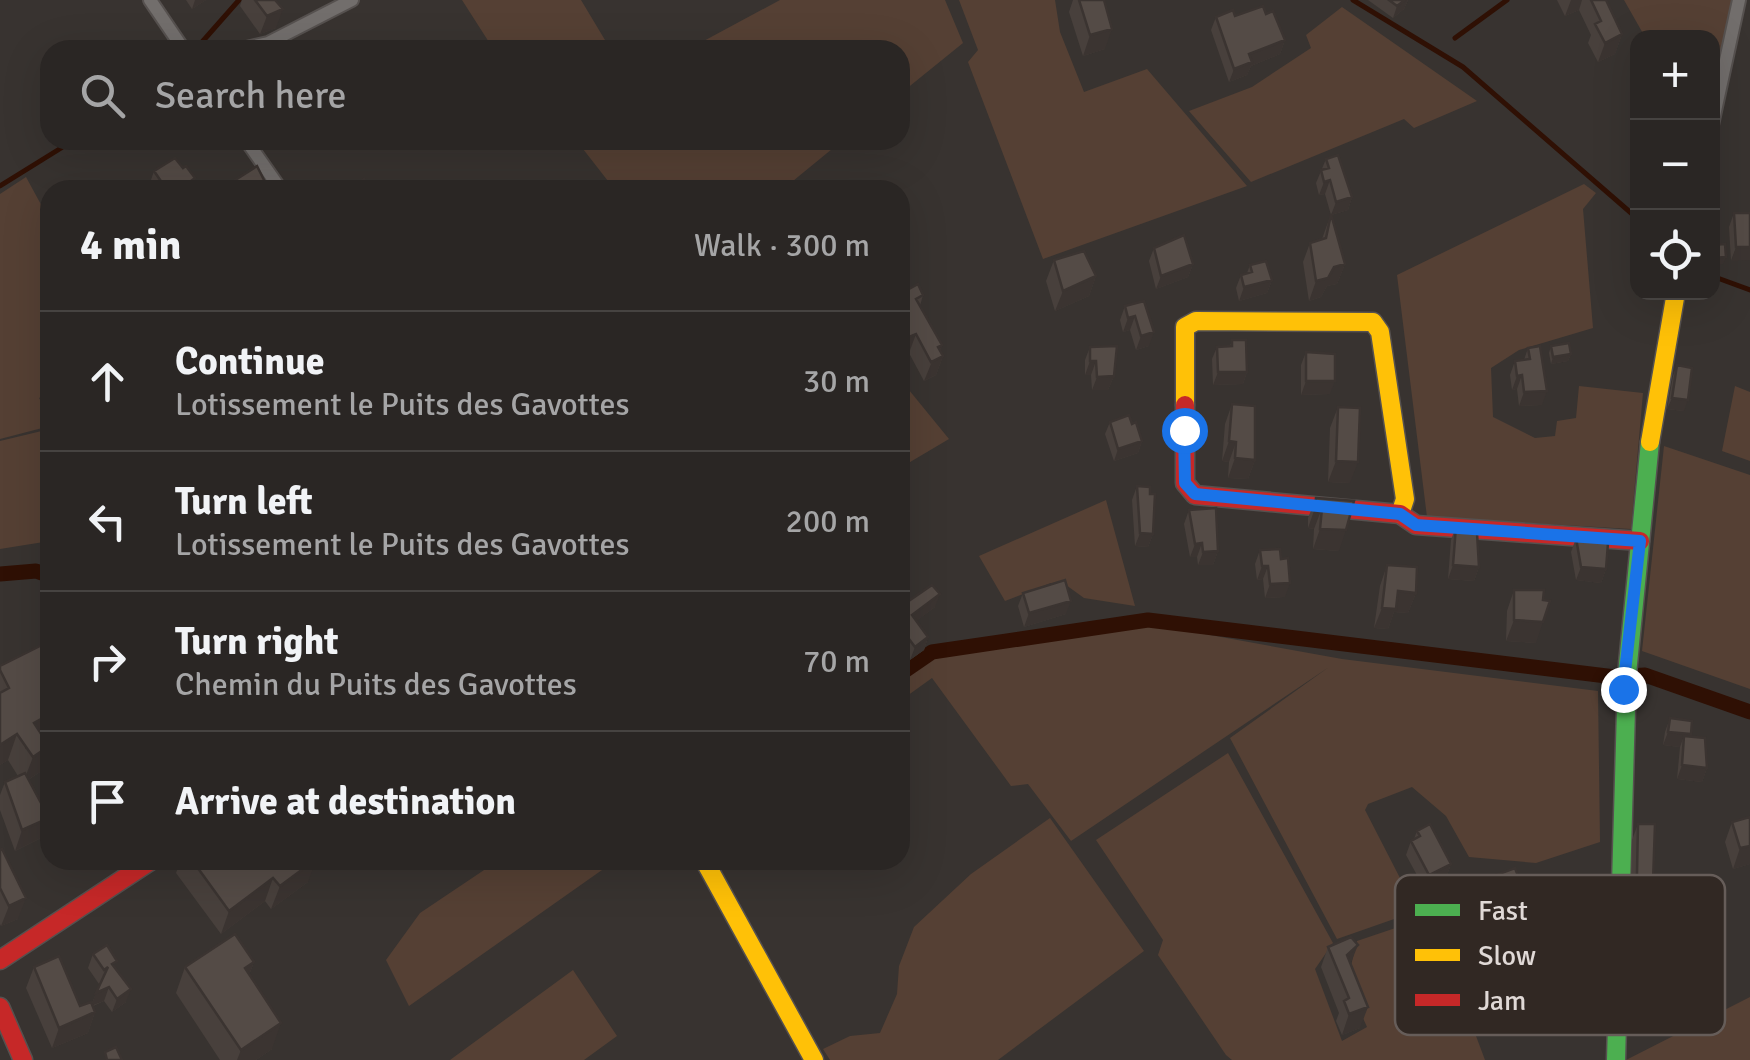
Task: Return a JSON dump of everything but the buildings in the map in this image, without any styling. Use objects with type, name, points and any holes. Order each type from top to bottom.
[{"type":"street","points":[[150,0],[177,40]]},
{"type":"street","points":[[274,40],[352,0]]},
{"type":"street","points":[[1713,120],[1739,0]]},
{"type":"street","points":[[253,150],[274,180]]},
{"type":"street","points":[[1619,875],[1622,702],[1660,381],[1675,300]]},
{"type":"street","points":[[1400,514],[1405,499],[1380,332],[1373,322],[1196,322],[1185,327],[1185,483],[1189,491],[1400,514],[1416,525],[1640,541]]},
{"type":"street","points":[[0,960],[137,870]]},
{"type":"street","points":[[710,870],[814,1060]]},
{"type":"street","points":[[0,1007],[23,1060]]},
{"type":"street","points":[[1616,1035],[1616,1060]]},
{"type":"shaded area","points":[[462,0],[581,0],[605,40],[488,40]]},
{"type":"shaded area","points":[[780,0],[945,0],[963,43],[910,86],[910,40],[706,40]]},
{"type":"shaded area","points":[[959,0],[1055,0],[1060,32],[1084,92],[1147,69],[1247,186],[1043,259],[968,62],[978,50]]},
{"type":"shaded area","points":[[1624,0],[1733,0],[1720,66],[1720,30],[1641,30]]},
{"type":"shaded area","points":[[1342,7],[1477,101],[1414,128],[1404,119],[1251,182],[1189,111],[1252,87],[1311,48],[1306,35]]},
{"type":"shaded area","points":[[584,150],[831,150],[794,180],[607,180]]},
{"type":"shaded area","points":[[26,177],[40,203],[40,429],[0,439],[0,194]]},
{"type":"shaded area","points":[[1584,184],[1596,193],[1583,209],[1593,328],[1519,350],[1491,368],[1493,417],[1535,438],[1555,436],[1557,421],[1576,418],[1579,386],[1643,393],[1631,529],[1427,517],[1397,275]]},
{"type":"shaded area","points":[[1735,386],[1750,392],[1750,461],[1722,451]]},
{"type":"shaded area","points":[[910,391],[949,439],[910,462]]},
{"type":"shaded area","points":[[40,431],[40,543],[0,549],[0,441]]},
{"type":"shaded area","points":[[1664,446],[1750,475],[1750,689],[1642,651]]},
{"type":"shaded area","points":[[1106,500],[1135,606],[1084,598],[1066,585],[1051,583],[1005,601],[979,556]]},
{"type":"shaded area","points":[[1155,625],[1342,659],[1598,691],[1600,842],[1536,863],[1469,857],[1446,816],[1412,787],[1368,804],[1365,810],[1398,875],[1395,875],[1395,919],[1337,939],[1230,738],[1329,667],[1071,841],[1028,784],[1011,786],[932,678],[910,694],[910,673],[931,659]]},
{"type":"shaded area","points":[[1228,753],[1333,943],[1315,969],[1342,1041],[1367,1027],[1347,982],[1357,941],[1395,928],[1395,1035],[1476,1035],[1485,1060],[1232,1060],[1158,955],[1163,940],[1096,840]]},
{"type":"shaded area","points":[[1050,818],[1144,951],[998,1060],[830,1060],[823,1049],[850,1036],[880,1033],[897,994],[899,966],[914,927],[971,874]]},
{"type":"shaded area","points":[[484,870],[602,870],[409,1006],[386,960],[420,913]]},
{"type":"shaded area","points":[[573,970],[617,1036],[584,1060],[450,1060]]},
{"type":"shaded area","points":[[1750,997],[1750,1060],[1626,1060],[1675,1035],[1725,1035],[1725,1010]]},
{"type":"waterway","points":[[204,40],[239,0]]},
{"type":"waterway","points":[[1353,0],[1463,67],[1630,212]]},
{"type":"waterway","points":[[1455,38],[1507,0]]},
{"type":"waterway","points":[[0,186],[58,150]]},
{"type":"waterway","points":[[1720,279],[1750,290]]},
{"type":"waterway","points":[[0,574],[40,572]]},
{"type":"waterway","points":[[910,667],[932,652],[1148,620],[1615,677],[1645,675],[1750,712]]},
{"type":"traffic: fast","points":[[1621,875],[1627,674],[1650,442]]},
{"type":"traffic: fast","points":[[1616,1060],[1617,1035]]},
{"type":"traffic: slow","points":[[1650,442],[1675,300]]},
{"type":"traffic: slow","points":[[1185,405],[1185,327],[1196,321],[1373,322],[1380,332],[1405,499],[1400,514]]},
{"type":"traffic: slow","points":[[710,870],[814,1060]]},
{"type":"traffic: jam","points":[[1185,405],[1185,483],[1195,495],[1400,514],[1416,525],[1640,541]]},
{"type":"traffic: jam","points":[[0,960],[137,870]]},
{"type":"traffic: jam","points":[[0,1007],[23,1060]]},
{"type":"route","points":[[1184,430],[1185,483],[1195,494],[1400,514],[1416,525],[1640,541],[1623,689]]}]
